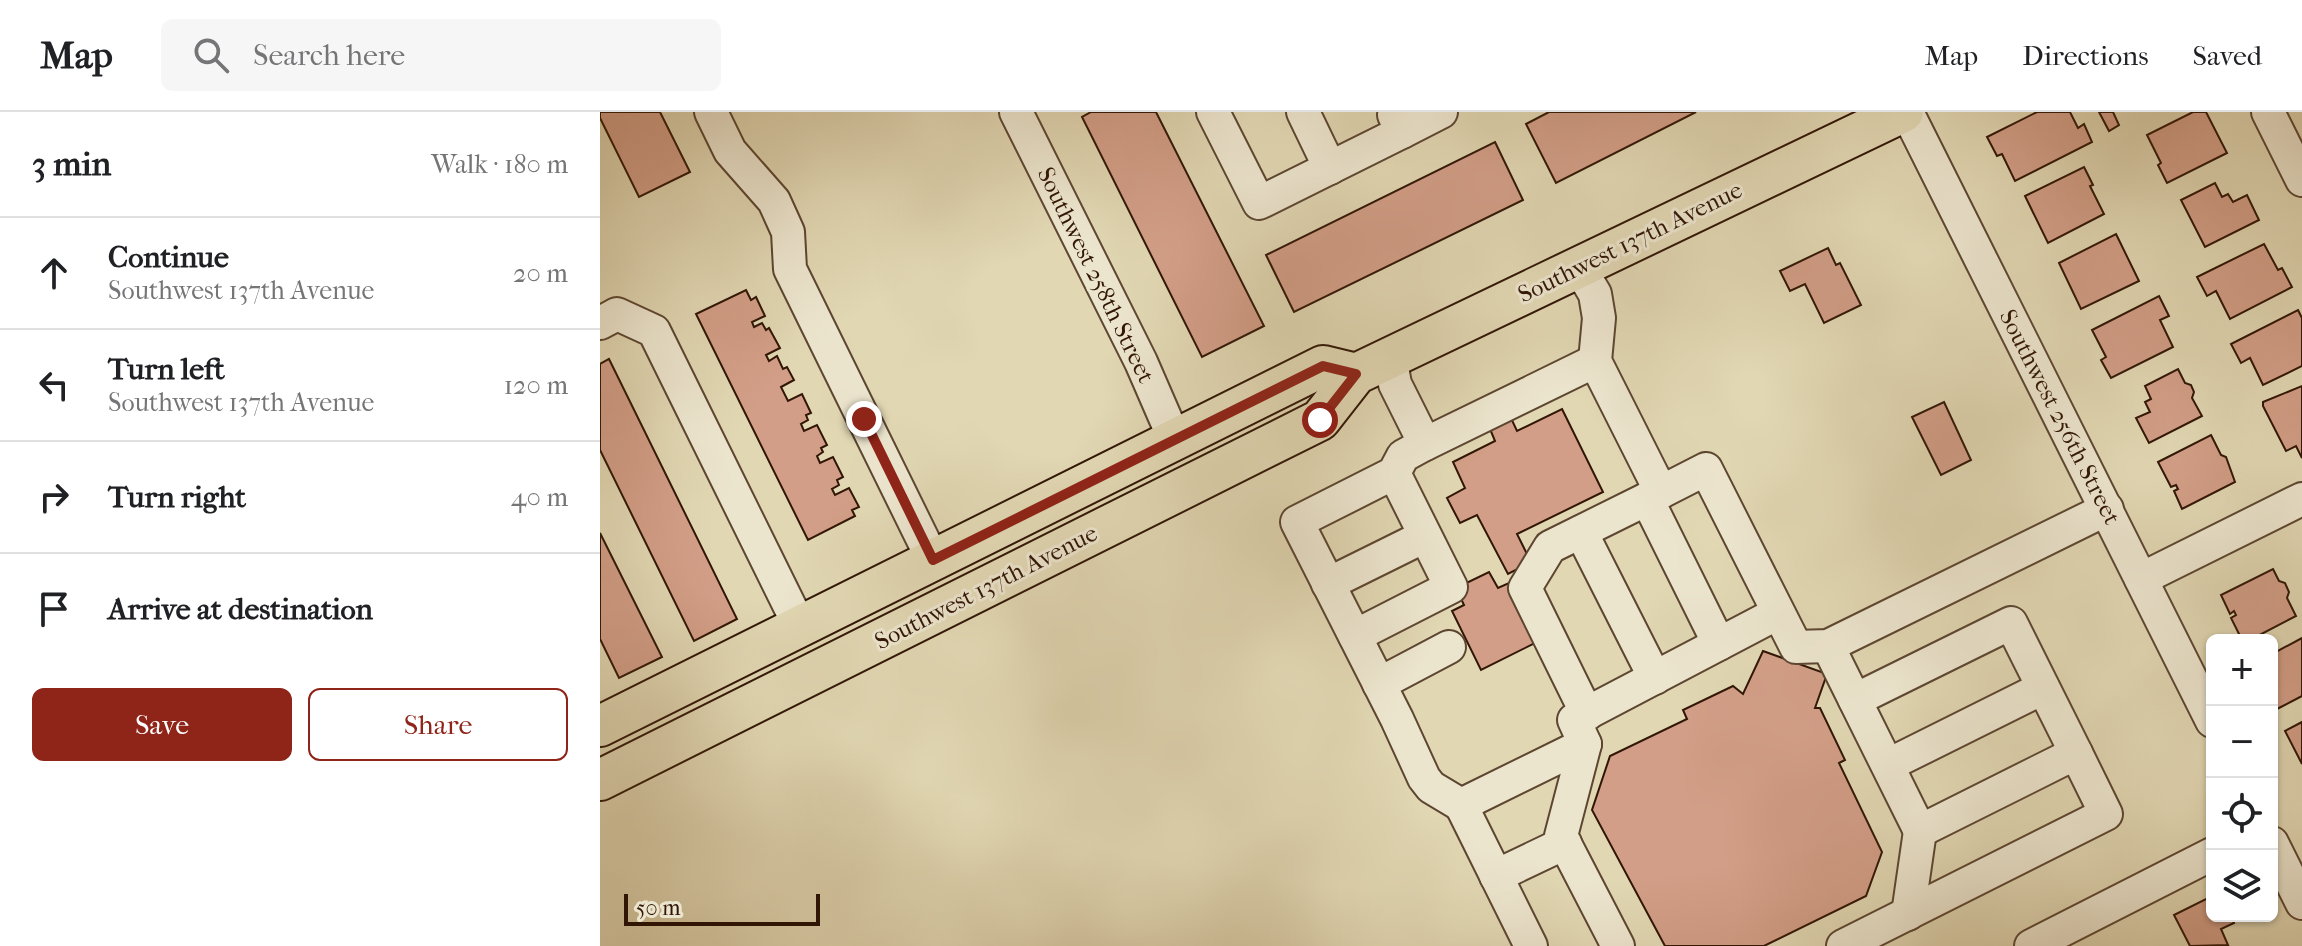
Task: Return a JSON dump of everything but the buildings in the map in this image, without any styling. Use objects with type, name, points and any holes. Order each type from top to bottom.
[{"type":"main road","name":"Southwest 137th Avenue","points":[[600,780],[1320,420],[1373,365],[1905,112]]},
{"type":"main road","name":"Southwest 137th Avenue","points":[[600,726],[1323,366],[1373,365]]},
{"type":"street","points":[[711,112],[730,151],[774,201],[788,232],[790,269],[933,560]]},
{"type":"street","name":"Southwest 258th Street","points":[[1016,112],[1141,362],[1174,438]]},
{"type":"street","points":[[1213,112],[1259,203],[1330,168],[1398,122],[1441,112]]},
{"type":"street","points":[[1303,112],[1330,168]]},
{"type":"street","name":"Southwest 256th Street","points":[[1905,112],[2206,709]]},
{"type":"street","points":[[2268,112],[2302,180]]},
{"type":"street","points":[[1579,267],[1595,294],[1597,305],[1599,318],[1595,361],[1719,644]]},
{"type":"street","points":[[600,323],[617,314],[654,331],[800,627]]},
{"type":"street","points":[[1531,946],[1461,805],[1431,787],[1424,778],[1297,522],[1394,473],[1403,456],[1425,444],[1595,361]]},
{"type":"street","points":[[1373,365],[1395,384],[1425,444]]},
{"type":"street","points":[[1606,942],[1561,836],[1586,729],[1525,588],[1550,547],[1706,469],[1796,647],[1828,646],[2107,509]]},
{"type":"street","points":[[1355,636],[1451,587],[1394,473]]},
{"type":"street","points":[[2141,579],[2302,499]]},
{"type":"street","points":[[1581,532],[1655,678]]},
{"type":"street","points":[[1328,584],[1425,536]]},
{"type":"street","points":[[1461,805],[1586,729],[1655,678],[1778,613]]},
{"type":"street","points":[[1843,946],[2106,814],[2011,623],[1855,700]]},
{"type":"street","points":[[1828,646],[1920,831],[1908,914]]},
{"type":"street","points":[[1379,684],[1449,647]]},
{"type":"street","points":[[1888,765],[2043,688]]},
{"type":"street","points":[[1920,831],[2076,753]]},
{"type":"street","points":[[1496,876],[1565,843]]},
{"type":"street","points":[[2276,850],[2302,903]]},
{"type":"street","points":[[2031,946],[2206,857]]},
{"type":"route","points":[[864,419],[933,560],[1323,366],[1356,374],[1320,420]]}]
